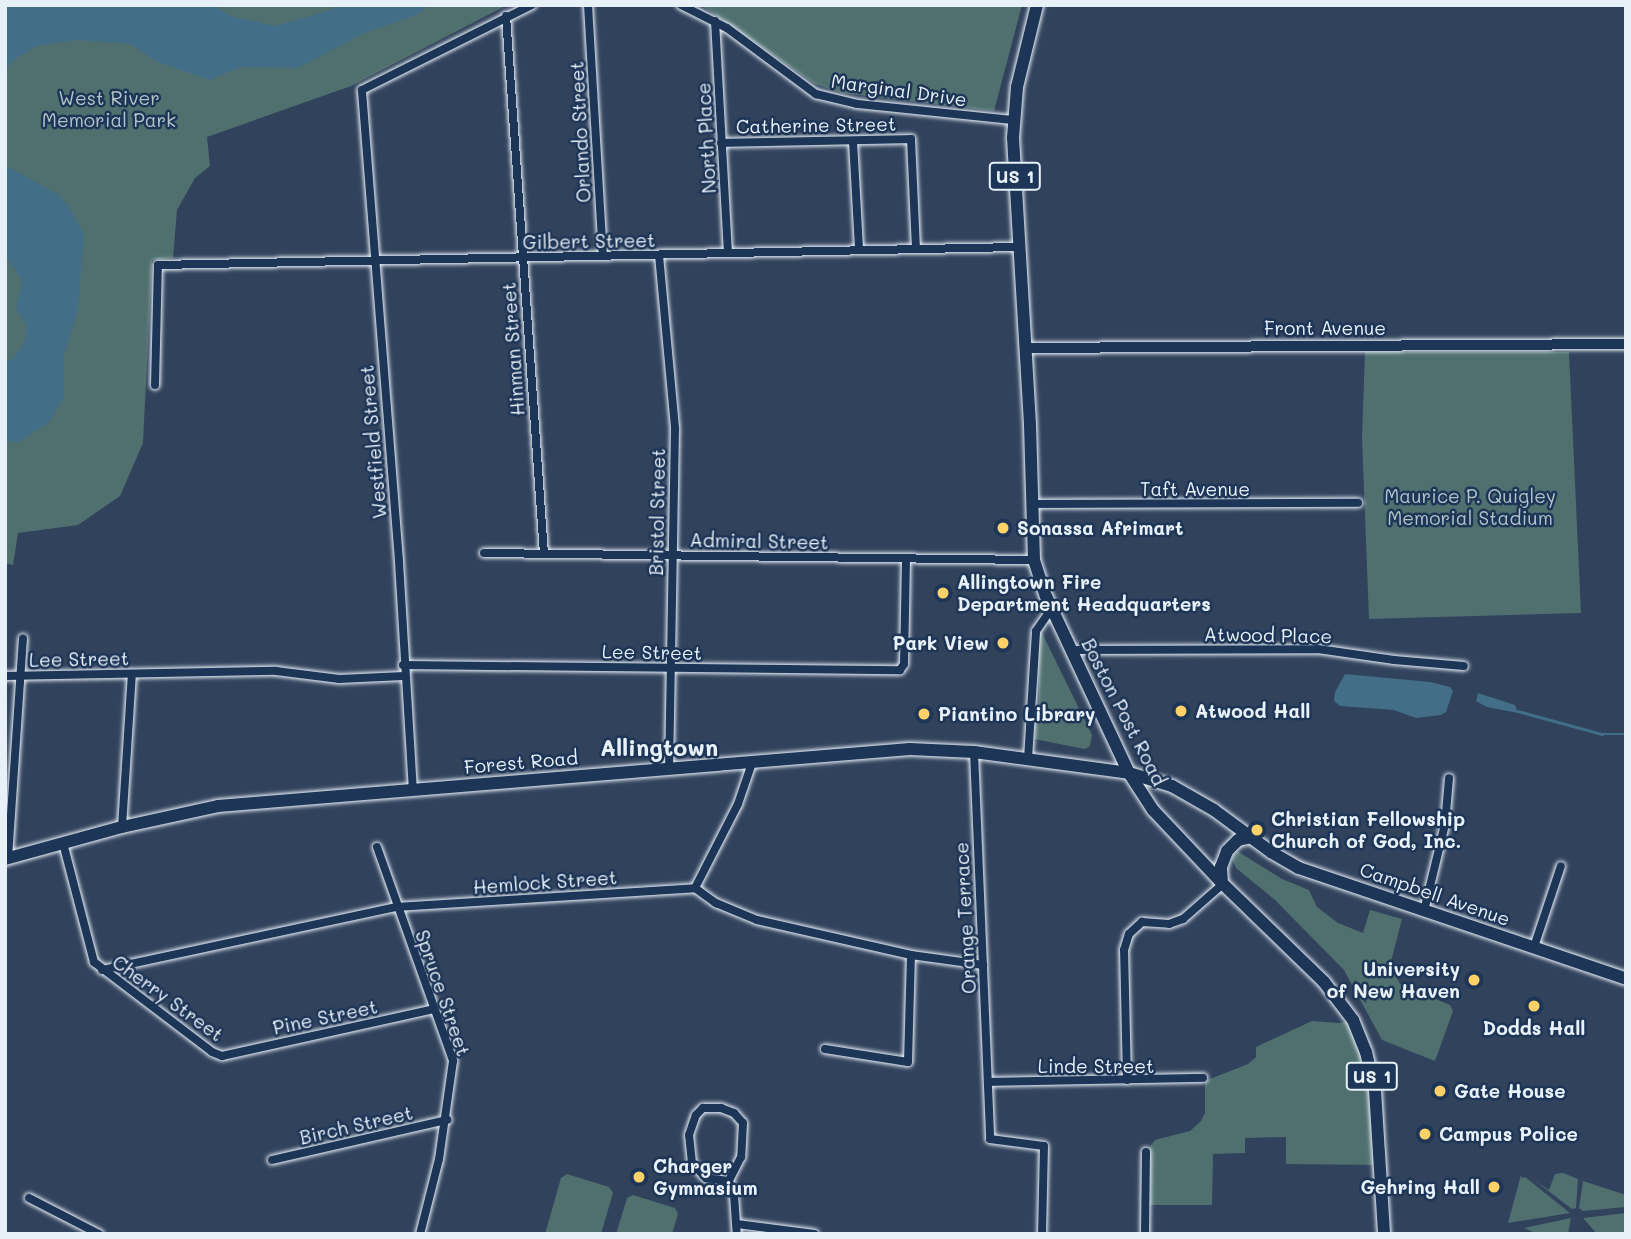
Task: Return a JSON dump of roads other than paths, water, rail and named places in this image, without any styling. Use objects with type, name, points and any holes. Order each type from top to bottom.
[{"type":"main road","name":"Boston Post Road","points":[[1037,5],[1017,87],[1013,120],[1034,560],[1052,608],[1129,773],[1172,833],[1325,982],[1342,1001],[1357,1028],[1371,1068],[1375,1090],[1384,1234]]},
{"type":"main road","name":"Forest Road","points":[[6,858],[122,827],[218,806],[911,749],[974,752],[1129,773]]},
{"type":"main road","name":"Campbell Avenue","points":[[1129,773],[1172,786],[1196,799],[1299,868],[1626,979]]},
{"type":"main road","points":[[1223,884],[1221,867],[1227,851],[1238,840],[1252,838]]},
{"type":"street","points":[[506,16],[532,5]]},
{"type":"street","name":"Orlando Street","points":[[588,5],[603,256]]},
{"type":"street","name":"Marginal Drive","points":[[681,5],[715,21],[816,94],[857,104],[1013,120]]},
{"type":"street","name":"Westfield Street","points":[[413,791],[403,665],[399,561],[362,90],[506,16]]},
{"type":"street","name":"Hinman Street","points":[[506,16],[544,554]]},
{"type":"street","name":"North Place","points":[[715,21],[728,253]]},
{"type":"street","name":"Catherine Street","points":[[721,143],[911,139],[916,248]]},
{"type":"street","points":[[853,141],[859,250]]},
{"type":"street","name":"Gilbert Street","points":[[155,385],[158,265],[1020,247]]},
{"type":"street","name":"Bristol Street","points":[[659,255],[675,429],[669,769]]},
{"type":"street","name":"Front Avenue","points":[[1025,348],[1626,344]]},
{"type":"street","name":"Taft Avenue","points":[[1032,504],[1358,503]]},
{"type":"street","name":"Admiral Street","points":[[484,553],[1034,560]]},
{"type":"street","name":"Lee Street","points":[[403,665],[900,670],[904,664],[906,559]]},
{"type":"street","points":[[1028,759],[1036,631],[1052,608]]},
{"type":"street","points":[[6,858],[23,639]]},
{"type":"street","name":"Atwood Place","points":[[1071,650],[1318,649],[1394,660],[1464,666]]},
{"type":"street","name":"Lee Street","points":[[5,676],[276,671],[339,679],[404,676]]},
{"type":"street","points":[[122,827],[132,674]]},
{"type":"street","name":"Orange Terrace","points":[[974,752],[990,1139],[1044,1146],[1042,1234]]},
{"type":"street","points":[[752,763],[738,804],[695,888],[716,903],[757,920],[911,955],[983,965]]},
{"type":"street","points":[[1424,911],[1445,824],[1449,779]]},
{"type":"street","name":"Cherry Street","points":[[63,843],[94,962],[212,1052],[222,1056]]},
{"type":"street","name":"Spruce Street","points":[[377,847],[396,907],[453,1061],[447,1120],[420,1234]]},
{"type":"street","points":[[1534,947],[1561,866]]},
{"type":"street","points":[[1127,1080],[1124,950],[1129,934],[1142,922],[1170,924],[1183,919],[1223,884]]},
{"type":"street","name":"Hemlock Street","points":[[102,970],[396,907],[695,888]]},
{"type":"street","points":[[825,1049],[908,1062],[911,955]]},
{"type":"street","name":"Pine Street","points":[[222,1056],[434,1009]]},
{"type":"street","name":"Linde Street","points":[[988,1082],[1203,1078]]},
{"type":"street","points":[[703,1108],[721,1108],[734,1113],[743,1123],[741,1157],[738,1169],[729,1181],[706,1178],[692,1163],[689,1135],[696,1115],[703,1108]]},
{"type":"street","name":"Birch Street","points":[[272,1160],[447,1120]]},
{"type":"street","points":[[1146,1152],[1146,1234]]},
{"type":"street","points":[[729,1181],[734,1195],[737,1229],[814,1234]]},
{"type":"street","points":[[29,1198],[99,1234]]},
{"type":"water","points":[[5,5],[215,5],[229,16],[275,26],[325,12],[339,5],[429,5],[416,15],[364,33],[298,68],[240,67],[210,80],[155,61],[131,44],[77,40],[36,46],[15,59],[5,70]]},
{"type":"water","points":[[5,165],[57,194],[69,206],[84,234],[78,310],[64,355],[64,398],[49,422],[19,442],[5,441],[5,360],[12,360],[25,341],[27,326],[16,309],[22,281],[5,254]]},
{"type":"water","points":[[1345,674],[1430,682],[1450,687],[1453,691],[1446,712],[1416,718],[1394,710],[1340,706],[1334,701],[1335,692]]},
{"type":"water","points":[[1478,693],[1515,705],[1518,713],[1487,707],[1476,701]]},
{"type":"waterway","points":[[1518,711],[1602,734],[1626,734]]},
{"type":"place","name":"Sonassa Afrimart","points":[[1003,528]]},
{"type":"place","name":"Allingtown Fire Department Headquarters","points":[[943,593]]},
{"type":"place","name":"Park View","points":[[1003,643]]},
{"type":"place","name":"Atwood Hall","points":[[1181,711]]},
{"type":"place","name":"Piantino Library","points":[[924,714]]},
{"type":"place","name":"Christian Fellowship Church of God, Inc.","points":[[1257,830]]},
{"type":"place","name":"University of New Haven","points":[[1474,980]]},
{"type":"place","name":"Dodds Hall","points":[[1534,1006]]},
{"type":"place","name":"Gate House","points":[[1440,1091]]},
{"type":"place","name":"Campus Police","points":[[1425,1134]]},
{"type":"place","name":"Charger Gymnasium","points":[[639,1177]]},
{"type":"place","name":"Gehring Hall","points":[[1494,1187]]},
{"type":"district","name":"Allingtown","points":[[659,747]]},
{"type":"park label","name":"West River Memorial Park","points":[[109,109]]},
{"type":"park label","name":"Maurice P. Quigley Memorial Stadium","points":[[1470,507]]}]
